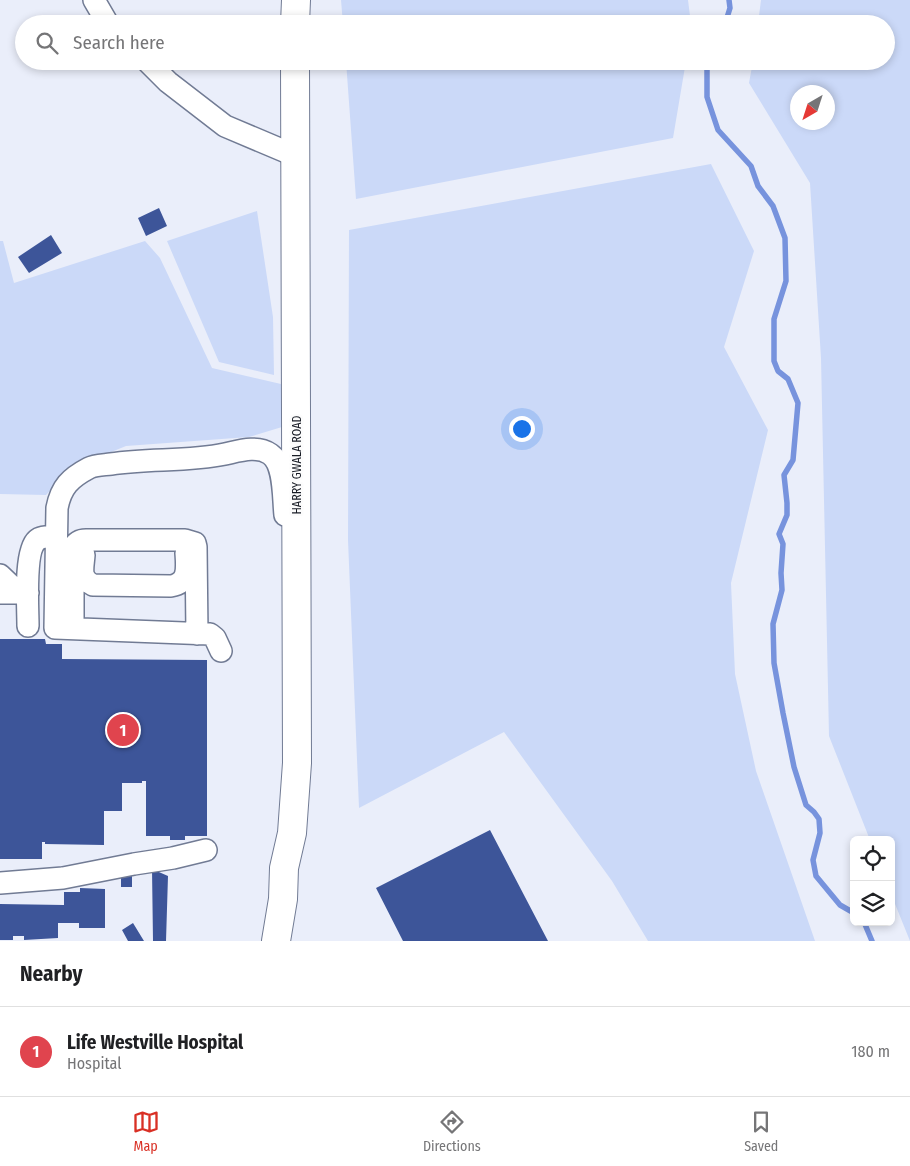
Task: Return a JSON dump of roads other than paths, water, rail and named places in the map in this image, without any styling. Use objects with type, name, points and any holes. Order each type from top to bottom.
[{"type":"main road","points":[[295,15],[296,0]]},
{"type":"main road","name":"HARRY GWALA ROAD","points":[[284,868],[292,834],[297,763],[295,70]]},
{"type":"main road","points":[[257,941],[269,896],[284,868]]},
{"type":"main road","points":[[276,941],[283,898],[284,868]]},
{"type":"lane","points":[[94,0],[103,15]]},
{"type":"lane","points":[[155,70],[224,126],[296,156]]},
{"type":"lane","points":[[221,651],[215,638],[210,634],[55,628],[57,508],[60,493],[72,479],[90,467],[125,461],[217,456],[244,450],[261,450],[271,454],[277,463],[282,477],[286,574],[296,670]]},
{"type":"lane","points":[[16,593],[29,554],[36,540],[56,536]]},
{"type":"lane","points":[[73,628],[73,548],[76,543],[80,540],[185,540],[195,543],[196,547],[197,634]]},
{"type":"lane","points":[[86,540],[83,575],[86,581],[93,585],[110,586],[178,584],[186,574],[185,540]]},
{"type":"lane","points":[[0,575],[16,593],[28,626]]},
{"type":"lane","points":[[0,883],[63,878],[173,858],[206,850]]},
{"type":"waterway","points":[[728,15],[730,8],[729,0]]},
{"type":"waterway","points":[[707,70],[707,97],[718,130],[751,166],[758,186],[773,206],[785,238],[786,281],[774,319],[774,361],[778,371],[788,379],[798,403],[793,460],[784,475],[787,515],[779,534],[783,544],[782,590],[773,624],[774,663],[794,767],[806,805],[819,819],[820,833],[813,860],[816,876],[840,905],[850,911]]},
{"type":"waterway","points":[[866,926],[872,941]]},
{"type":"place","name":"Life Westville Hospital","points":[[123,730]]}]
